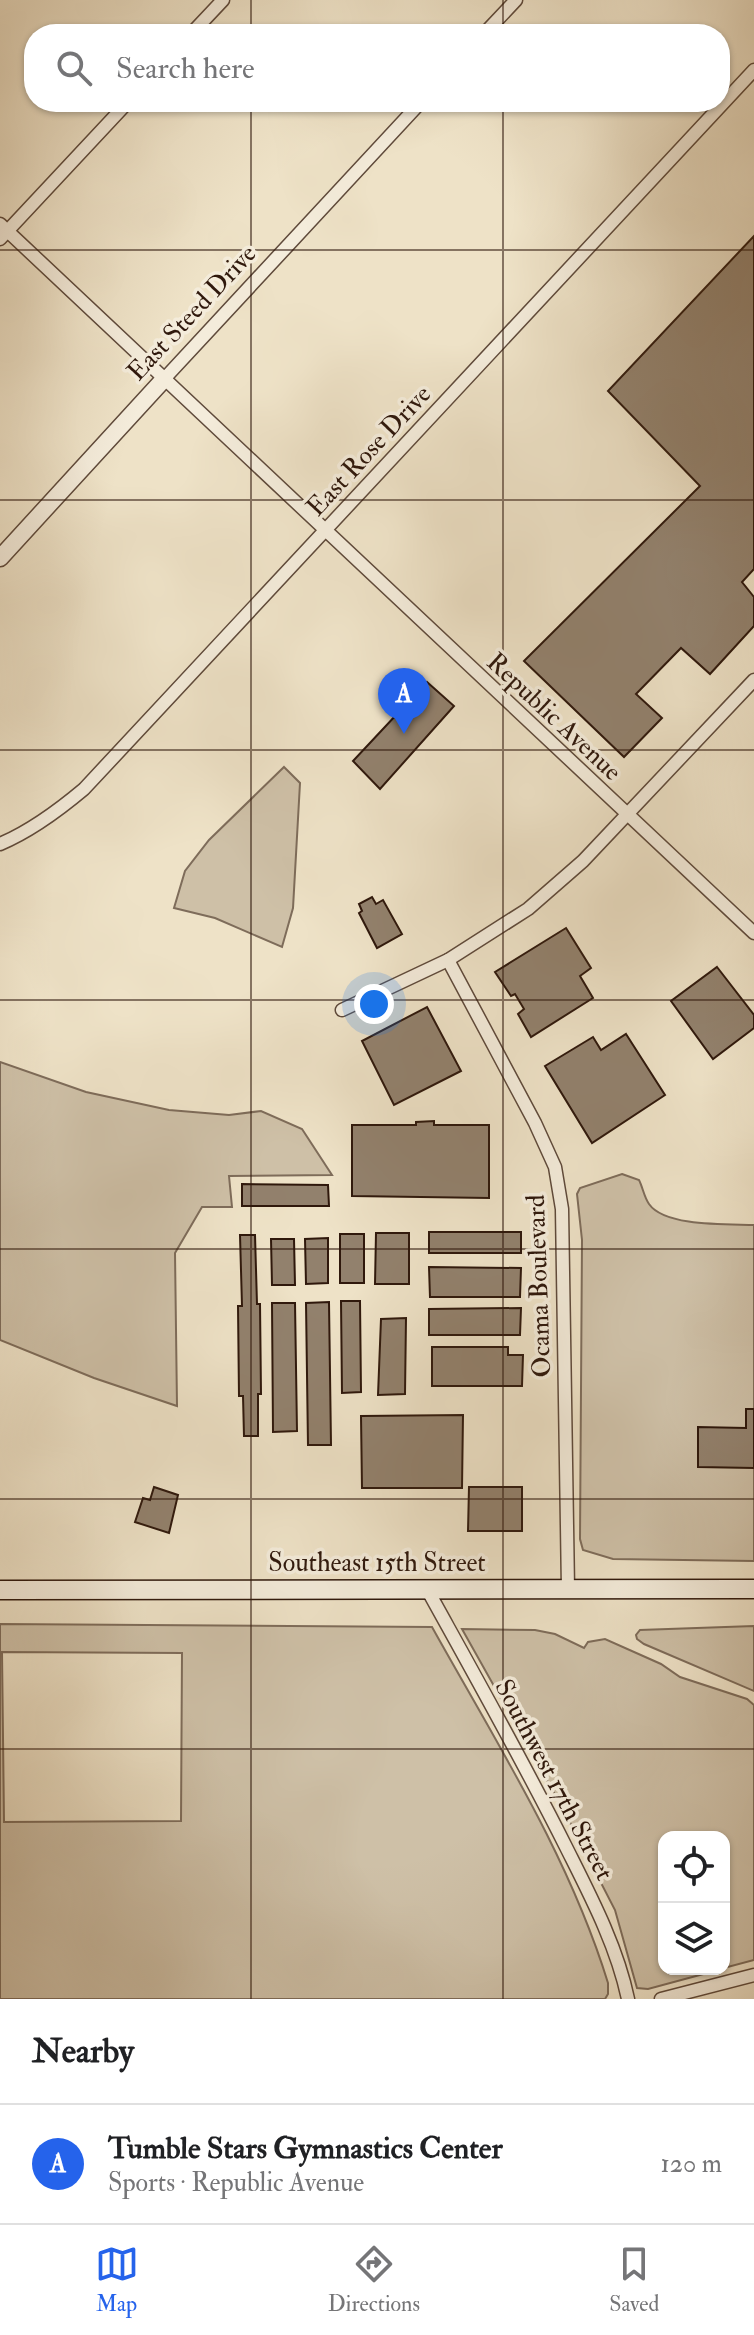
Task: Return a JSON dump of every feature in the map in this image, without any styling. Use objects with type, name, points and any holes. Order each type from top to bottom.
[{"type":"main road","name":"Southeast 15th Street","points":[[0,1590],[754,1589]]},
{"type":"street","points":[[200,24],[223,0]]},
{"type":"street","points":[[493,24],[516,0]]},
{"type":"street","name":"East Rose Drive","points":[[730,96],[754,70]]},
{"type":"street","points":[[3,231],[118,112]]},
{"type":"street","name":"East Steed Drive","points":[[0,558],[412,112]]},
{"type":"street","name":"East Rose Drive","points":[[0,844],[59,810],[84,789],[715,112]]},
{"type":"street","name":"Republic Avenue","points":[[3,231],[165,378],[754,933]]},
{"type":"street","points":[[342,1010],[448,960],[528,909],[583,861],[754,680]]},
{"type":"street","name":"Ocama Boulevard","points":[[448,960],[532,1117],[555,1167],[562,1209],[568,1589]]},
{"type":"street","name":"Southwest 17th Street","points":[[427,1589],[592,1898],[628,1999]]},
{"type":"street","points":[[661,1999],[754,1975]]},
{"type":"shaded area","points":[[284,767],[300,783],[293,908],[282,947],[215,918],[174,908],[185,871],[209,840]]},
{"type":"shaded area","points":[[0,1062],[86,1092],[169,1110],[229,1115],[261,1111],[302,1129],[332,1175],[229,1176],[232,1207],[202,1207],[175,1253],[177,1406],[94,1378],[0,1340]]},
{"type":"shaded area","points":[[622,1174],[639,1180],[649,1204],[668,1217],[698,1223],[754,1225],[754,1561],[613,1559],[583,1550],[580,1539],[582,1240],[577,1194],[580,1188]]},
{"type":"shaded area","points":[[0,1624],[432,1627],[552,1845],[592,1936],[608,1983],[605,1999],[0,1999]],"holes":[[[2,1652],[182,1653],[181,1821],[4,1822]]]},
{"type":"shaded area","points":[[754,1626],[754,1691],[644,1644],[636,1635],[640,1630]]},
{"type":"shaded area","points":[[462,1629],[535,1630],[555,1634],[584,1648],[588,1642],[605,1639],[661,1664],[680,1677],[747,1699],[754,1705],[754,1960],[730,1966],[730,1831],[658,1831],[658,1975],[700,1975],[648,1989],[637,1988],[615,1910],[563,1809]]},
{"type":"building","points":[[754,236],[754,569],[742,582],[754,597],[754,626],[710,674],[681,648],[636,694],[662,718],[624,757],[524,661],[700,486],[608,391]]},
{"type":"building","points":[[427,682],[454,706],[380,789],[353,761]]},
{"type":"building","points":[[372,897],[376,904],[383,900],[402,934],[377,948],[359,913],[362,911],[359,904]]},
{"type":"building","points":[[566,928],[591,968],[580,976],[593,998],[531,1037],[518,1014],[524,1009],[495,972]]},
{"type":"building","points":[[717,967],[754,1015],[754,1028],[713,1059],[671,1001]]},
{"type":"building","points":[[427,1007],[461,1071],[394,1105],[362,1041]]},
{"type":"building","points":[[626,1034],[665,1095],[592,1143],[545,1066],[593,1037],[601,1050]]},
{"type":"building","points":[[434,1121],[434,1125],[489,1125],[489,1198],[352,1196],[352,1125],[416,1125],[416,1122]]},
{"type":"building","points":[[242,1184],[328,1185],[329,1206],[242,1206]]},
{"type":"building","points":[[429,1232],[521,1232],[521,1253],[429,1253]]},
{"type":"building","points":[[376,1233],[409,1233],[409,1284],[375,1284]]},
{"type":"building","points":[[340,1234],[364,1234],[364,1283],[340,1283]]},
{"type":"building","points":[[240,1235],[255,1235],[257,1304],[260,1304],[258,1436],[244,1436],[243,1396],[239,1396],[238,1306],[242,1306]]},
{"type":"building","points":[[328,1238],[328,1283],[306,1284],[305,1239]]},
{"type":"building","points":[[271,1239],[294,1239],[295,1285],[272,1285]]},
{"type":"building","points":[[429,1267],[521,1268],[520,1297],[430,1297]]},
{"type":"building","points":[[341,1301],[360,1301],[361,1392],[342,1393]]},
{"type":"building","points":[[329,1302],[331,1445],[308,1445],[306,1303]]},
{"type":"building","points":[[272,1303],[295,1303],[297,1431],[273,1432]]},
{"type":"building","points":[[521,1308],[520,1335],[429,1335],[429,1309]]},
{"type":"building","points":[[406,1318],[405,1394],[378,1395],[381,1319]]},
{"type":"building","points":[[432,1347],[508,1347],[508,1355],[523,1355],[522,1386],[432,1386]]},
{"type":"building","points":[[746,1409],[754,1409],[754,1468],[698,1467],[698,1427],[746,1428]]},
{"type":"building","points":[[463,1415],[462,1488],[362,1488],[361,1416]]},
{"type":"building","points":[[154,1487],[178,1495],[169,1533],[135,1522],[143,1498],[150,1500]]},
{"type":"building","points":[[469,1487],[522,1487],[522,1531],[468,1531]]},
{"type":"place","name":"Tumble Stars Gymnastics Center","points":[[404,734]]}]
